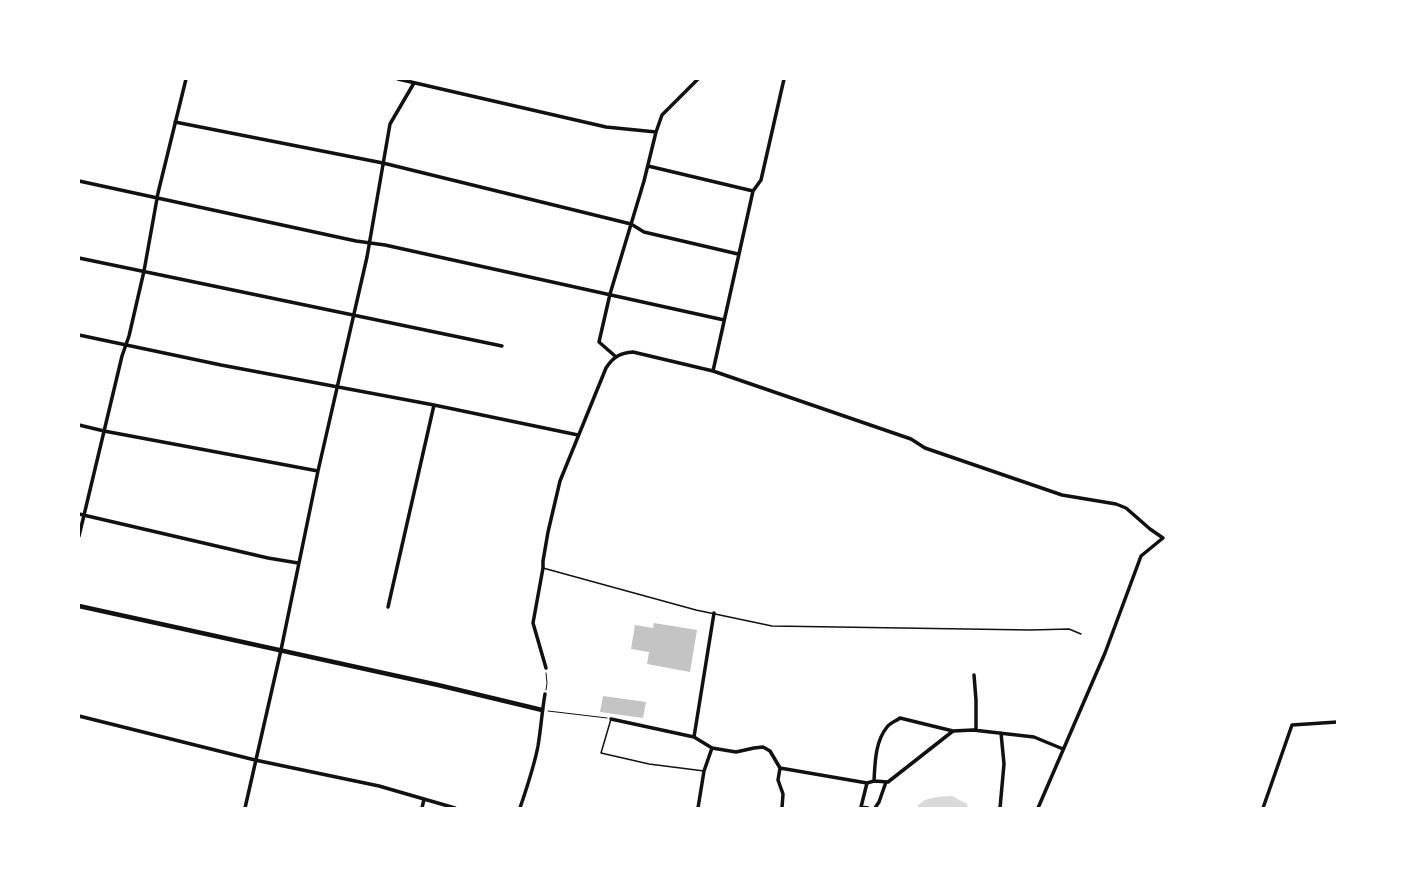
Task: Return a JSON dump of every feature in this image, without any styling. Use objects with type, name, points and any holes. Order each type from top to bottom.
[{"type":"street","points":[[79,536],[104,431],[129,336],[144,271],[157,198],[186,79]]},
{"type":"street","points":[[398,79],[606,127],[656,132]]},
{"type":"street","points":[[615,356],[599,342],[610,294],[648,166],[656,132],[662,114],[698,79]]},
{"type":"street","points":[[713,371],[753,191],[761,180],[784,79]]},
{"type":"street","points":[[245,808],[281,650],[318,471],[354,315],[369,243],[390,124],[414,83]]},
{"type":"street","points":[[175,122],[383,163],[631,224],[644,232],[738,254]]},
{"type":"street","points":[[648,166],[753,191]]},
{"type":"street","points":[[79,181],[369,243],[385,245],[724,320]]},
{"type":"street","points":[[79,258],[502,346]]},
{"type":"street","points":[[79,335],[221,365],[434,405],[578,435]]},
{"type":"street","points":[[546,668],[533,623],[543,568],[542,561],[560,481],[602,374],[615,356],[633,352],[713,371],[911,439],[925,448],[1062,495],[1116,504],[1126,508],[1163,538],[1141,556],[1105,653],[1038,808]]},
{"type":"street","points":[[388,607],[434,405]]},
{"type":"street","points":[[79,425],[318,471]]},
{"type":"street","points":[[79,514],[268,558],[298,563]]},
{"type":"street","points":[[79,606],[438,685],[542,710]]},
{"type":"street","points":[[694,736],[714,614]]},
{"type":"street","points":[[974,675],[976,730]]},
{"type":"street","points":[[520,808],[533,770],[545,694]]},
{"type":"street","points":[[79,716],[255,760],[379,786],[455,808]]},
{"type":"street","points":[[874,782],[875,761],[879,742],[888,726],[900,718],[953,730],[976,730],[1034,737],[1063,750]]},
{"type":"street","points":[[611,719],[694,736],[712,748],[736,752],[754,748],[763,748],[770,751],[780,768],[778,780],[783,794],[782,808]]},
{"type":"street","points":[[1263,808],[1292,725],[1337,722]]},
{"type":"street","points":[[780,768],[867,783],[888,782],[953,730]]},
{"type":"street","points":[[1000,808],[1004,764],[1001,733]]},
{"type":"street","points":[[698,808],[704,771],[712,748]]},
{"type":"street","points":[[875,808],[879,802],[886,782]]},
{"type":"street","points":[[867,783],[861,807],[868,808]]},
{"type":"street","points":[[422,808],[424,799]]},
{"type":"lane","points":[[543,568],[714,614],[772,626],[1031,630],[1069,629],[1081,634]]},
{"type":"lane","points":[[611,719],[601,753],[649,764],[704,771]]},
{"type":"path","points":[[545,694],[547,683],[546,668]]},
{"type":"path","points":[[542,710],[611,719]]},
{"type":"shaded area","points":[[952,796],[967,804],[968,808],[917,808],[923,801],[928,799]]},
{"type":"building","points":[[654,623],[697,630],[690,672],[647,664],[649,652],[631,649],[635,625],[653,628]]},
{"type":"building","points":[[603,696],[646,702],[643,718],[600,712]]}]
